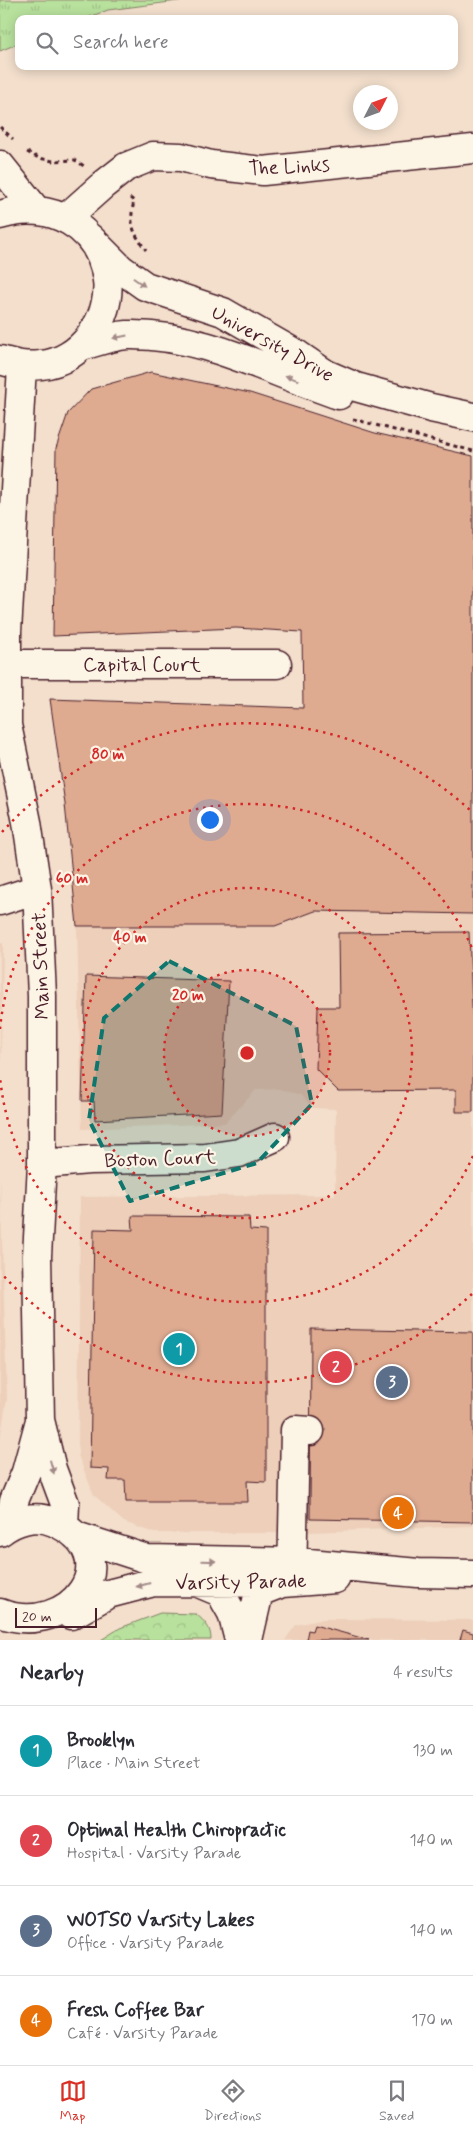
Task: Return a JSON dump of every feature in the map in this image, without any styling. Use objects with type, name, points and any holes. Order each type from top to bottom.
[{"type":"street","name":"The Links","points":[[66,218],[126,167],[152,156],[181,157],[211,166],[263,170],[473,149]]},
{"type":"street","points":[[0,166],[36,210]]},
{"type":"street","points":[[0,215],[15,210],[36,210],[52,212],[66,218]]},
{"type":"street","name":"University Drive","points":[[66,218],[79,226],[121,269],[146,286],[223,312],[298,355],[326,374],[356,386],[421,406],[473,417]]},
{"type":"street","points":[[11,363],[44,365],[64,358],[82,346],[97,327],[106,305],[108,281],[102,258],[90,238]]},
{"type":"street","name":"University Drive","points":[[82,346],[125,335],[169,336],[213,348],[410,419],[473,432]]},
{"type":"street","name":"Main Street","points":[[11,363],[7,725],[27,822],[37,889],[42,996],[42,1164],[38,1256],[40,1420]]},
{"type":"street","name":"Capital Court","points":[[7,664],[277,664]]},
{"type":"street","points":[[0,901],[37,889]]},
{"type":"street","name":"Boston Court","points":[[42,1164],[90,1160],[206,1158],[239,1153],[275,1137]]},
{"type":"street","points":[[4,1529],[26,1472],[40,1420]]},
{"type":"street","points":[[9,1625],[42,1628],[60,1626],[83,1602],[90,1585],[91,1567],[86,1550],[70,1531],[65,1504],[52,1469],[40,1420]]},
{"type":"street","points":[[248,1640],[259,1592],[289,1576],[295,1430],[310,1431]]},
{"type":"street","name":"Varsity Parade","points":[[4,1529],[22,1520],[37,1518],[51,1520],[70,1531],[148,1559],[289,1576]]},
{"type":"street","name":"Varsity Parade","points":[[60,1626],[108,1594],[154,1582],[194,1582],[289,1576],[418,1573],[473,1574]]},
{"type":"street","points":[[194,1582],[220,1592],[232,1613],[239,1640]]},
{"type":"highlighted area","points":[[169,961],[296,1026],[312,1104],[257,1163],[130,1201],[89,1120],[104,1018]]},
{"type":"shaded area","points":[[315,911],[473,914],[473,1526],[280,1533],[154,1533],[124,1522],[94,1495],[78,1455],[80,1197],[335,1195],[336,1109],[313,1108],[300,1095],[280,1089],[256,1090],[225,1123],[82,1129],[77,926],[275,926]]},
{"type":"shaded area","points":[[3,943],[0,1104],[0,944]]},
{"type":"shaded area","points":[[0,1177],[7,1399],[0,1438]]},
{"type":"shaded area","points":[[324,1619],[473,1620],[473,1640],[285,1640],[296,1625]]},
{"type":"green space","points":[[0,0],[186,0],[108,10],[95,15],[15,15],[15,45],[0,51]]},
{"type":"green space","points":[[160,1613],[196,1614],[207,1625],[211,1640],[101,1640],[120,1628]]},
{"type":"building","points":[[151,372],[250,393],[375,433],[473,456],[473,914],[315,911],[275,926],[77,926],[65,804],[50,699],[303,708],[302,632],[236,628],[53,636],[56,448],[68,413],[91,389]]},
{"type":"building","points":[[469,932],[473,1030],[473,1112],[456,1112],[456,1090],[338,1091],[316,1069],[318,1007],[339,1007],[338,933]]},
{"type":"building","points":[[86,976],[229,981],[222,1113],[95,1120],[94,1101],[82,1101]]},
{"type":"building","points":[[132,1216],[249,1217],[250,1230],[266,1231],[266,1482],[247,1481],[248,1502],[126,1502],[125,1480],[108,1480],[109,1469],[90,1468],[94,1229],[133,1230]]},
{"type":"building","points":[[311,1329],[473,1332],[473,1522],[310,1519]]},
{"type":"building","points":[[314,1625],[369,1640],[306,1640],[308,1630],[312,1631]]},
{"type":"building","points":[[463,1630],[473,1633],[473,1640],[460,1640]]},
{"type":"place","name":"Brooklyn","points":[[179,1349]]},
{"type":"place","name":"Optimal Health Chiropractic","points":[[336,1367]]},
{"type":"place","name":"WOTSO Varsity Lakes","points":[[392,1382]]},
{"type":"place","name":"Fresh Coffee Bar","points":[[398,1513]]}]
